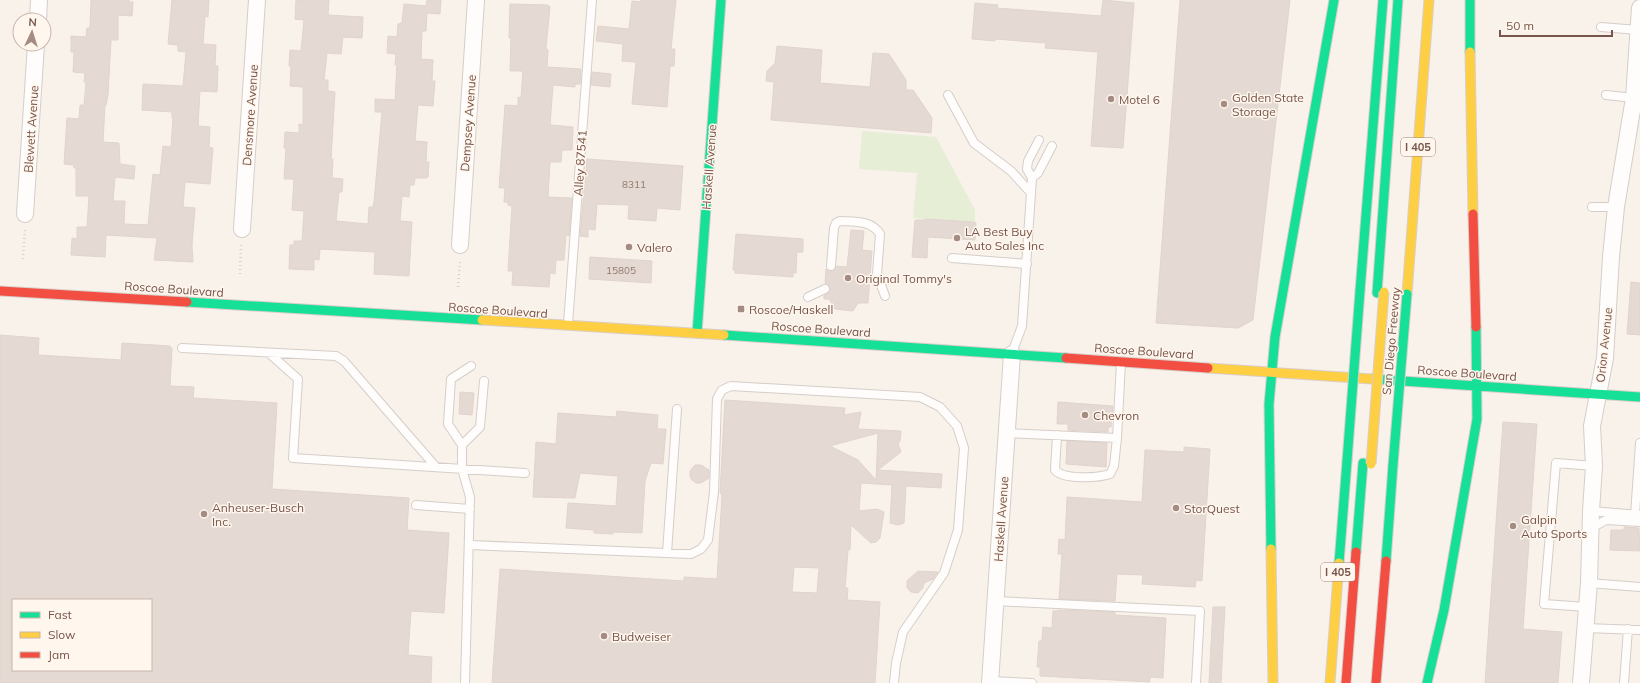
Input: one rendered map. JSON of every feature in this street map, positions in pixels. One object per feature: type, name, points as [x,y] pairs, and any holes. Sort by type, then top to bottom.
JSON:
[{"type":"main road","name":"Haskell Avenue","points":[[698,333],[721,0]]},
{"type":"main road","points":[[1273,683],[1269,404],[1275,337],[1334,0]]},
{"type":"main road","name":"I 405","points":[[1330,683],[1383,0]]},
{"type":"main road","points":[[1354,683],[1398,0]]},
{"type":"main road","points":[[1380,292],[1407,0]]},
{"type":"main road","name":"San Diego Freeway","points":[[1376,683],[1429,0]]},
{"type":"main road","points":[[1427,683],[1444,610],[1476,427],[1478,386],[1473,246],[1470,0]]},
{"type":"main road","name":"Roscoe Boulevard","points":[[0,291],[698,333],[1478,386],[1598,396],[1640,397]]},
{"type":"main road","points":[[1346,683],[1367,463]]},
{"type":"street","points":[[38,12],[39,0]]},
{"type":"street","name":"Densmore Avenue","points":[[242,229],[257,0]]},
{"type":"street","name":"Dempsey Avenue","points":[[460,245],[476,0]]},
{"type":"street","name":"Orion Avenue","points":[[1581,683],[1589,583],[1590,511],[1594,466],[1592,426],[1605,358],[1611,257],[1616,208],[1636,90],[1640,8]]},
{"type":"street","name":"Blewett Avenue","points":[[25,214],[35,52]]},
{"type":"street","name":"Haskell Avenue","points":[[990,682],[1012,354]]},
{"type":"lane","name":"Alley 87541","points":[[568,326],[592,0]]},
{"type":"lane","points":[[1601,27],[1638,30]]},
{"type":"lane","points":[[1606,95],[1636,90]]},
{"type":"lane","points":[[948,95],[974,143],[1011,171],[1031,193]]},
{"type":"lane","points":[[1012,354],[1022,326],[1032,178],[1027,168],[1028,161],[1039,140]]},
{"type":"lane","points":[[1032,178],[1038,173],[1052,146]]},
{"type":"lane","points":[[1592,207],[1616,208]]},
{"type":"lane","points":[[831,266],[834,228],[836,223],[840,221],[867,223],[872,225],[880,234],[877,274],[885,296]]},
{"type":"lane","points":[[952,258],[1026,264]]},
{"type":"lane","points":[[808,297],[825,289]]},
{"type":"lane","points":[[182,348],[270,354],[336,356],[344,360],[436,468]]},
{"type":"lane","points":[[270,354],[298,379],[293,458],[525,473]]},
{"type":"lane","points":[[1057,435],[1055,470],[1059,474],[1065,476],[1100,477],[1110,474],[1114,466],[1117,438],[1121,362]]},
{"type":"lane","points":[[465,683],[470,545],[470,497],[462,469],[462,445],[448,424],[451,379],[471,366]]},
{"type":"lane","points":[[462,445],[480,427],[484,380]]},
{"type":"lane","points":[[470,545],[691,554],[701,549],[708,540],[714,492],[717,399],[722,390],[731,386],[920,397],[940,408],[957,426],[964,448],[958,530],[944,573],[903,632],[896,663],[894,683]]},
{"type":"lane","points":[[666,553],[677,409]]},
{"type":"lane","points":[[1007,433],[1117,438]]},
{"type":"lane","points":[[1590,511],[1637,515],[1640,443]]},
{"type":"lane","points":[[1587,607],[1544,604],[1556,463],[1594,466]]},
{"type":"lane","points":[[416,505],[470,509]]},
{"type":"lane","points":[[1590,529],[1606,520],[1640,522]]},
{"type":"lane","points":[[1589,583],[1637,586]]},
{"type":"lane","points":[[995,601],[1200,611],[1196,683]]},
{"type":"lane","points":[[1585,628],[1640,630]]},
{"type":"lane","points":[[1624,683],[1628,629]]},
{"type":"lane","points":[[990,682],[1032,683]]},
{"type":"path","points":[[23,259],[25,214]]},
{"type":"path","points":[[240,274],[242,229]]},
{"type":"path","points":[[458,287],[460,245]]},
{"type":"green space","points":[[862,131],[936,137],[975,210],[975,222],[913,218],[917,173],[859,169]]},
{"type":"building","points":[[91,0],[129,0],[129,2],[133,2],[132,16],[118,15],[118,40],[111,40],[108,95],[105,105],[103,142],[119,143],[120,164],[135,166],[134,179],[115,177],[113,201],[125,201],[124,224],[148,225],[153,174],[160,175],[163,146],[171,147],[173,118],[172,112],[142,110],[143,84],[183,86],[186,52],[178,51],[178,45],[168,44],[172,0],[209,0],[208,17],[205,16],[203,44],[216,45],[215,66],[218,66],[217,92],[200,91],[198,126],[210,127],[209,147],[213,148],[210,184],[185,182],[183,207],[195,208],[192,245],[193,262],[154,260],[157,238],[106,235],[105,257],[71,255],[72,238],[77,239],[77,227],[87,227],[89,196],[76,196],[76,168],[74,168],[74,165],[64,164],[67,118],[79,119],[80,105],[84,105],[86,82],[84,82],[85,73],[73,72],[74,52],[71,52],[71,36],[86,37],[87,28],[90,28]]},
{"type":"building","points":[[296,0],[329,0],[328,15],[363,17],[362,38],[343,37],[341,54],[327,53],[324,80],[328,80],[328,91],[335,92],[331,159],[333,159],[332,178],[343,179],[342,192],[339,192],[336,221],[368,224],[369,207],[373,207],[374,202],[382,112],[375,112],[375,99],[395,100],[397,65],[395,65],[396,54],[387,53],[388,36],[397,37],[398,24],[402,23],[404,4],[426,6],[427,0],[441,0],[440,14],[427,13],[426,31],[422,31],[421,59],[433,60],[432,81],[435,81],[433,106],[418,105],[415,141],[427,142],[426,162],[429,162],[428,177],[415,178],[414,185],[410,185],[409,197],[402,196],[400,221],[412,222],[409,276],[374,274],[375,252],[320,249],[319,260],[314,259],[314,270],[289,269],[290,245],[294,245],[294,241],[302,241],[304,211],[292,210],[294,179],[284,179],[286,148],[284,148],[285,132],[299,133],[299,124],[303,125],[303,87],[290,86],[290,50],[301,51],[304,20],[295,19]]},
{"type":"building","points":[[641,0],[676,0],[671,49],[675,49],[674,66],[670,66],[667,107],[632,104],[636,62],[622,61],[623,44],[596,41],[598,26],[629,29],[632,1],[641,2]]},
{"type":"building","name":"Motel 6","points":[[1103,0],[1134,3],[1123,148],[1091,146],[1098,52],[1045,48],[1046,43],[995,39],[995,41],[972,39],[975,3],[998,5],[997,8],[1101,16]]},
{"type":"building","points":[[1180,0],[1290,0],[1253,320],[1238,328],[1156,323]]},
{"type":"building","points":[[510,4],[548,5],[550,7],[546,47],[548,50],[547,67],[581,69],[580,84],[575,84],[575,87],[553,85],[550,125],[573,127],[573,129],[572,150],[562,150],[561,162],[550,162],[548,197],[572,198],[569,236],[566,235],[564,260],[556,260],[555,274],[550,273],[549,287],[512,285],[513,271],[508,271],[512,206],[508,205],[508,202],[504,202],[505,188],[499,188],[505,105],[518,106],[518,97],[521,98],[523,71],[510,71]]},
{"type":"building","points":[[777,46],[822,50],[820,83],[870,87],[873,53],[889,54],[906,80],[906,90],[913,90],[932,118],[931,133],[771,120],[774,82],[766,81],[767,71],[775,63]]},
{"type":"building","points":[[592,72],[611,74],[610,87],[591,85]]},
{"type":"building","points":[[587,159],[683,166],[680,210],[657,208],[656,221],[628,219],[629,205],[597,204],[595,230],[588,229],[588,237],[580,236]]},
{"type":"building","name":"LA Best Buy Auto Sales Inc","points":[[925,219],[974,222],[976,223],[975,240],[928,237],[927,258],[912,257],[915,220]]},
{"type":"building","name":"Original Tommy's","points":[[851,230],[864,231],[862,250],[872,251],[868,303],[858,303],[853,311],[835,309],[829,299],[824,299],[824,296],[830,289],[828,285],[825,284],[826,269],[831,271],[837,266],[847,267]]},
{"type":"building","points":[[736,234],[803,239],[803,252],[797,252],[796,273],[793,273],[793,277],[735,273],[735,270],[733,270]]},
{"type":"building","name":"Valero","points":[[590,257],[652,261],[651,283],[589,279]]},
{"type":"building","points":[[1631,282],[1640,283],[1640,335],[1627,334]]},
{"type":"building","name":"Anheuser-Busch Inc.","points":[[0,335],[39,338],[38,355],[121,360],[122,343],[170,346],[170,348],[172,348],[170,386],[194,387],[193,398],[277,403],[272,489],[409,498],[407,530],[449,533],[444,613],[411,611],[408,655],[432,657],[431,683],[0,683]]},
{"type":"building","points":[[460,392],[474,393],[472,415],[459,414]]},
{"type":"building","points":[[725,400],[845,408],[844,415],[861,412],[858,429],[901,431],[900,441],[898,444],[901,452],[878,470],[942,474],[941,488],[906,486],[904,523],[898,525],[890,523],[892,485],[861,483],[859,511],[877,509],[884,512],[880,538],[876,542],[871,543],[851,525],[850,550],[848,550],[845,588],[848,588],[847,600],[880,602],[875,683],[492,683],[500,569],[684,581],[684,577],[717,579],[722,496],[720,492]],"holes":[[[878,433],[876,480],[858,460],[830,446]],[[794,567],[819,568],[817,593],[792,592]]]},
{"type":"building","name":"Chevron","points":[[1058,402],[1113,406],[1111,427],[1108,427],[1108,432],[1068,430],[1068,424],[1057,424]]},
{"type":"building","points":[[617,411],[658,415],[657,429],[666,429],[663,464],[651,463],[645,481],[642,533],[594,533],[594,530],[566,528],[568,503],[616,506],[618,476],[580,473],[575,498],[533,497],[536,442],[556,444],[558,413],[616,417]]},
{"type":"building","name":"Galpin Auto Sports","points":[[1503,422],[1537,424],[1523,629],[1562,632],[1558,683],[1485,683]]},
{"type":"building","points":[[1067,441],[1107,443],[1106,467],[1066,464]]},
{"type":"building","points":[[1184,447],[1210,449],[1202,581],[1196,580],[1195,587],[1142,584],[1143,575],[1117,574],[1115,601],[1059,599],[1062,554],[1058,554],[1059,539],[1065,540],[1067,497],[1142,502],[1145,450],[1184,452]]},
{"type":"building","points":[[695,465],[701,465],[709,470],[709,478],[701,483],[696,483],[692,480],[690,471]]},
{"type":"building","points":[[1624,527],[1639,528],[1640,551],[1610,550],[1611,530],[1624,530]]},
{"type":"building","points":[[918,571],[938,572],[933,579],[924,583],[923,588],[918,593],[911,592],[907,588],[907,581]]},
{"type":"building","points":[[1213,607],[1225,607],[1221,683],[1209,683]]},
{"type":"building","points":[[1053,611],[1115,612],[1115,615],[1166,618],[1163,678],[1150,677],[1150,682],[1040,676],[1040,667],[1037,667],[1039,641],[1042,641],[1043,627],[1052,628]]},
{"type":"traffic: fast","points":[[697,333],[721,0]]},
{"type":"traffic: fast","points":[[1271,549],[1269,404],[1275,337],[1334,0]]},
{"type":"traffic: fast","points":[[1360,291],[1383,0]]},
{"type":"traffic: fast","points":[[1377,293],[1398,0]]},
{"type":"traffic: fast","points":[[1470,0],[1470,52]]},
{"type":"traffic: fast","points":[[1347,461],[1360,291]]},
{"type":"traffic: fast","points":[[1393,465],[1407,294]]},
{"type":"traffic: fast","points":[[187,302],[482,320]]},
{"type":"traffic: fast","points":[[1427,683],[1444,610],[1477,419],[1476,327]]},
{"type":"traffic: fast","points":[[724,335],[1066,358]]},
{"type":"traffic: fast","points":[[1372,379],[1640,397]]},
{"type":"traffic: fast","points":[[1339,563],[1347,461]]},
{"type":"traffic: fast","points":[[1356,552],[1363,463]]},
{"type":"traffic: fast","points":[[1386,561],[1393,465]]},
{"type":"traffic: slow","points":[[1407,294],[1429,0]]},
{"type":"traffic: slow","points":[[1470,52],[1473,214]]},
{"type":"traffic: slow","points":[[1371,464],[1384,292]]},
{"type":"traffic: slow","points":[[482,320],[724,335]]},
{"type":"traffic: slow","points":[[1208,368],[1372,379]]},
{"type":"traffic: slow","points":[[1271,549],[1273,683]]},
{"type":"traffic: slow","points":[[1330,683],[1339,563]]},
{"type":"traffic: jam","points":[[1473,214],[1476,327]]},
{"type":"traffic: jam","points":[[0,291],[187,302]]},
{"type":"traffic: jam","points":[[1066,358],[1208,368]]},
{"type":"traffic: jam","points":[[1346,683],[1356,552]]},
{"type":"traffic: jam","points":[[1376,683],[1386,561]]},
{"type":"place","name":"Motel 6","points":[[1111,99]]},
{"type":"place","name":"Golden State Storage","points":[[1224,104]]},
{"type":"place","name":"LA Best Buy Auto Sales Inc","points":[[957,238]]},
{"type":"place","name":"Valero","points":[[629,247]]},
{"type":"place","name":"Original Tommy's","points":[[848,278]]},
{"type":"place","name":"Roscoe/Haskell","points":[[741,309]]},
{"type":"place","name":"Chevron","points":[[1085,415]]},
{"type":"place","name":"StorQuest","points":[[1176,508]]},
{"type":"place","name":"Anheuser-Busch Inc.","points":[[204,514]]},
{"type":"place","name":"Galpin Auto Sports","points":[[1513,526]]},
{"type":"place","name":"Budweiser","points":[[604,636]]}]
